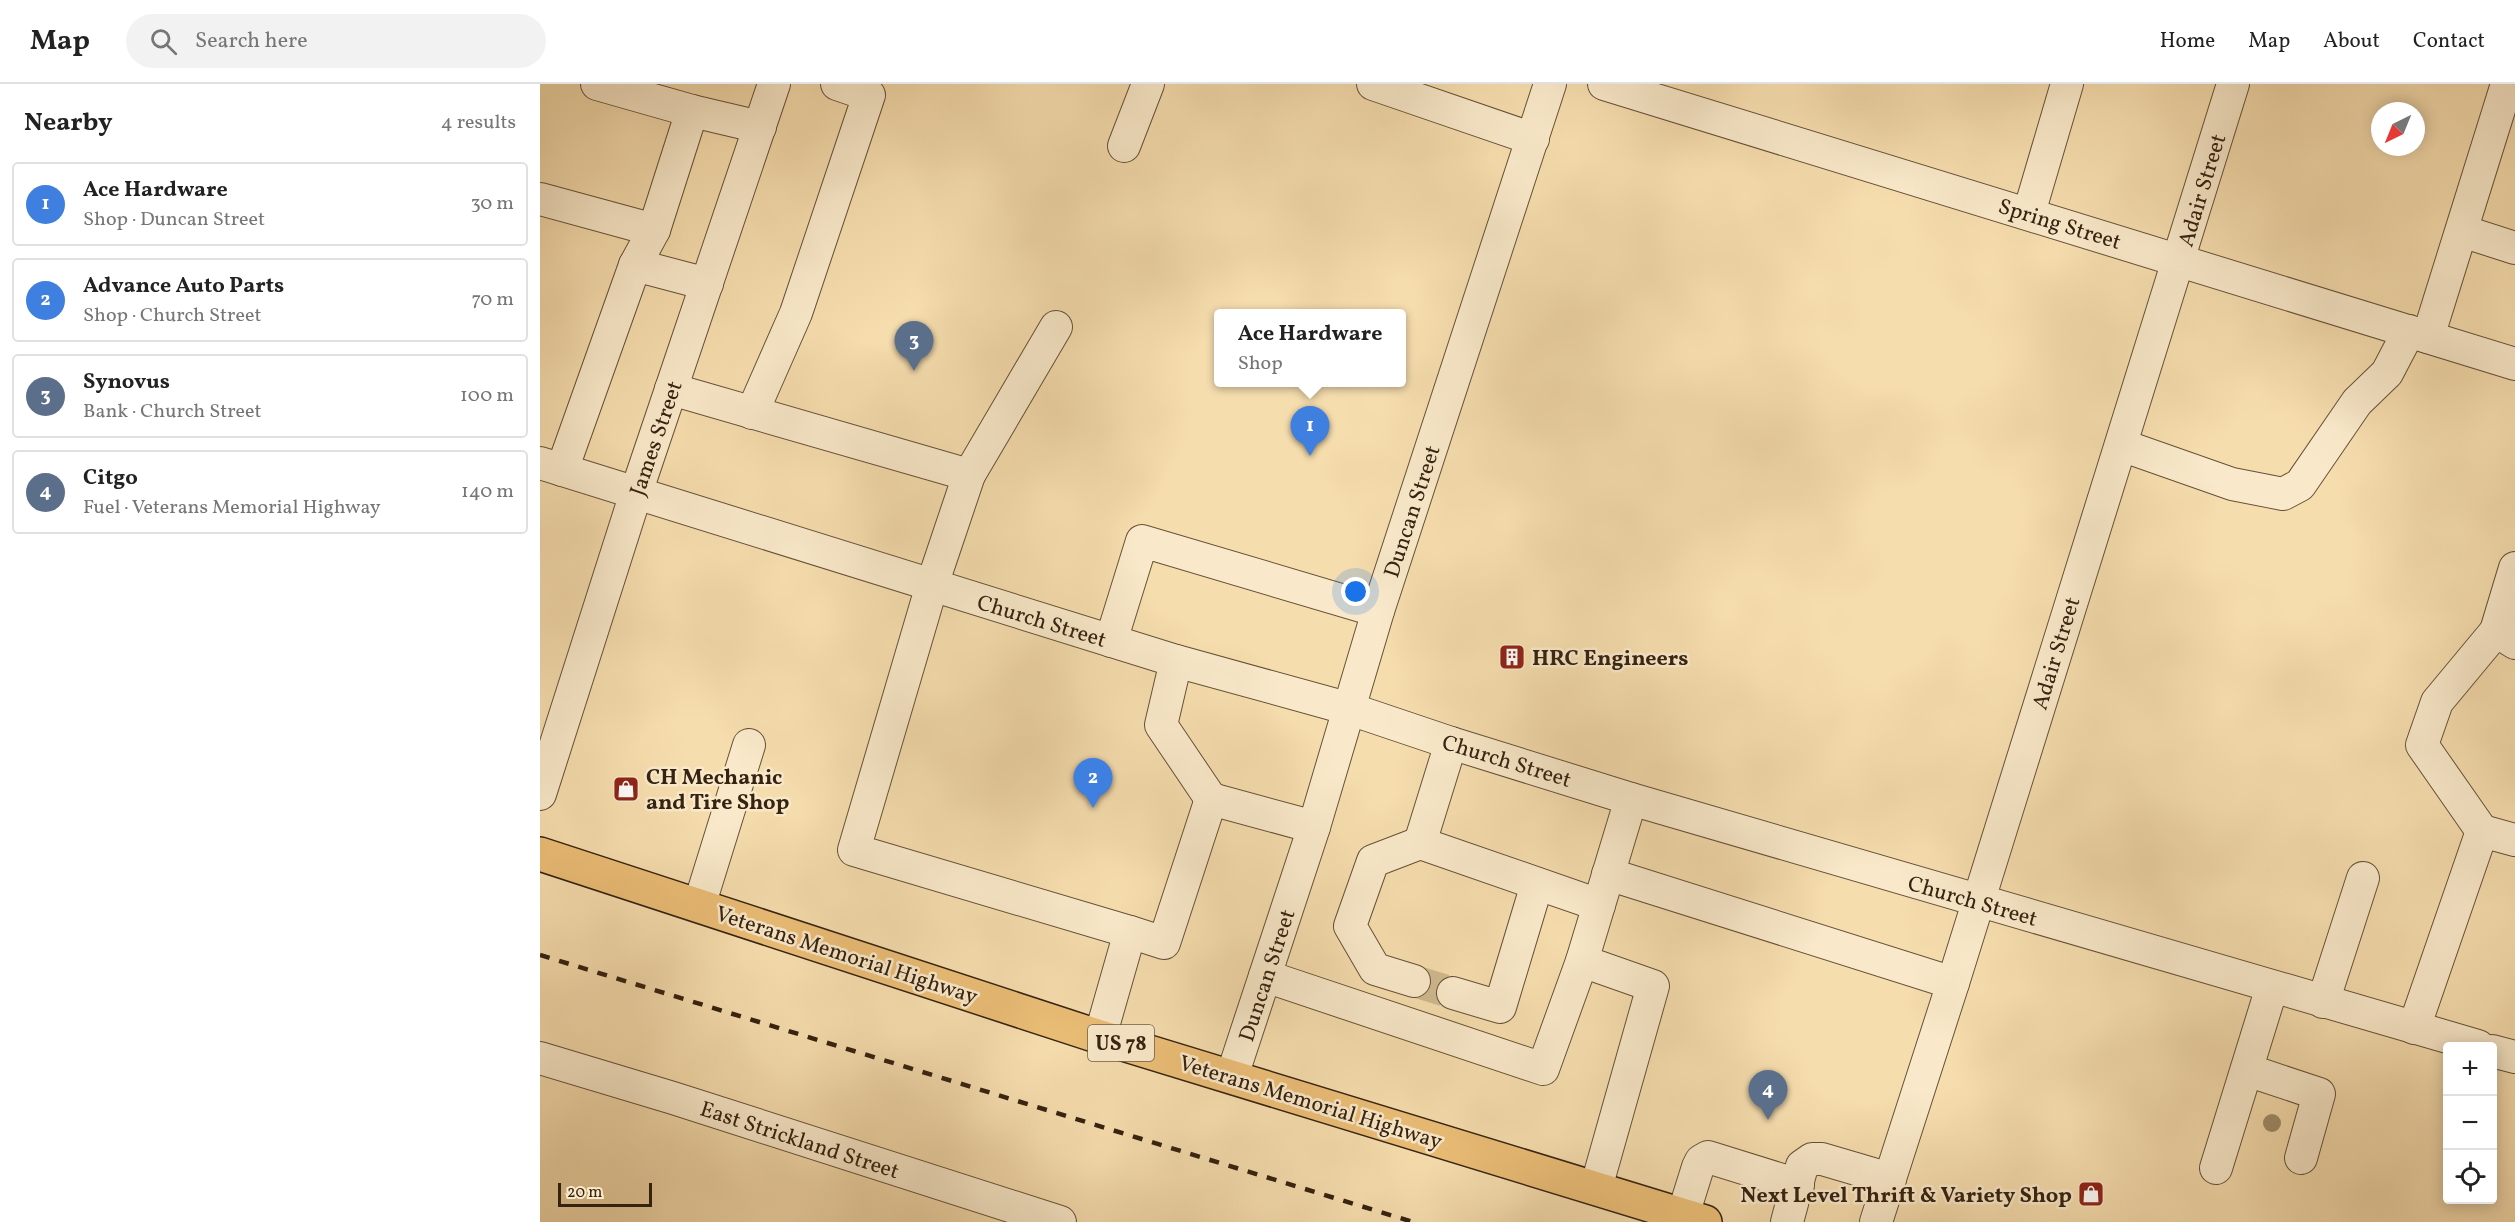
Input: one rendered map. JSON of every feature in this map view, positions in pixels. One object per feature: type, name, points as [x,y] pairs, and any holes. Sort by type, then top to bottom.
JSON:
[{"type":"main road","name":"Veterans Memorial Highway","points":[[540,854],[1100,1037],[1694,1219]]},
{"type":"street","points":[[597,84],[692,111],[760,127]]},
{"type":"street","name":"James Street","points":[[540,794],[636,493],[774,84]]},
{"type":"street","points":[[752,413],[796,313],[869,95],[837,84]]},
{"type":"street","points":[[1124,146],[1148,84]]},
{"type":"street","points":[[1373,84],[1533,139]]},
{"type":"street","name":"Duncan Street","points":[[1232,1076],[1314,827],[1378,611],[1550,84]]},
{"type":"street","name":"Spring Street","points":[[1604,84],[2515,364]]},
{"type":"street","points":[[2029,213],[2067,84]]},
{"type":"street","points":[[2121,445],[2232,484],[2283,494],[2300,485],[2357,402],[2387,373],[2419,334],[2462,231],[2507,84]]},
{"type":"street","name":"Adair Street","points":[[1876,1222],[2179,259],[2229,85]]},
{"type":"street","points":[[551,467],[635,265],[654,230],[692,111]]},
{"type":"street","points":[[540,199],[654,230]]},
{"type":"street","points":[[2462,231],[2515,248]]},
{"type":"street","points":[[635,265],[707,284]]},
{"type":"street","points":[[1056,327],[969,475],[932,585],[854,850],[1164,943],[1211,799]]},
{"type":"street","points":[[671,389],[969,475]]},
{"type":"street","name":"Church Street","points":[[551,467],[1176,661],[1350,709],[1450,743],[1631,799],[2461,1042]]},
{"type":"street","points":[[1111,641],[1142,541],[1378,611]]},
{"type":"street","points":[[2515,568],[2506,637],[2437,702],[2422,745],[2482,831],[2515,840]]},
{"type":"street","points":[[1176,661],[1161,725],[1211,799],[1314,827]]},
{"type":"street","points":[[1420,843],[1450,743]]},
{"type":"street","points":[[699,906],[749,745]]},
{"type":"street","points":[[1265,976],[1543,1069],[1582,961],[1631,799]]},
{"type":"street","points":[[2414,1028],[2482,831]]},
{"type":"street","points":[[1414,981],[1375,969],[1350,926],[1373,861],[1420,843],[1599,905]]},
{"type":"street","points":[[1608,874],[1953,982]]},
{"type":"street","points":[[2323,1002],[2363,878]]},
{"type":"street","points":[[1453,993],[1500,1007],[1536,884]]},
{"type":"street","points":[[1100,1037],[1130,932]]},
{"type":"street","points":[[1582,961],[1653,986],[1596,1188]]},
{"type":"street","points":[[2216,1168],[2272,987]]},
{"type":"street","points":[[2497,1052],[2515,1057]]},
{"type":"street","name":"East Strickland Street","points":[[540,1059],[673,1098],[1060,1222]]},
{"type":"street","points":[[2247,1070],[2319,1094],[2301,1158]]},
{"type":"street","points":[[1694,1219],[1698,1167],[1701,1161],[1708,1157],[1798,1185]]},
{"type":"street","points":[[1787,1222],[1802,1166],[1812,1159],[1822,1159],[1890,1179]]},
{"type":"tunnel","points":[[1414,981],[1453,993]]},
{"type":"railway","points":[[540,955],[1413,1222]]},
{"type":"place","name":"Synovus","points":[[914,371]]},
{"type":"place","name":"Ace Hardware","points":[[1310,456]]},
{"type":"place","name":"HRC Engineers","points":[[1512,657]]},
{"type":"place","name":"CH Mechanic and Tire Shop","points":[[626,789]]},
{"type":"place","name":"Advance Auto Parts","points":[[1093,808]]},
{"type":"place","name":"Citgo","points":[[1768,1120]]},
{"type":"place","name":"Next Level Thrift & Variety Shop","points":[[2091,1194]]}]
